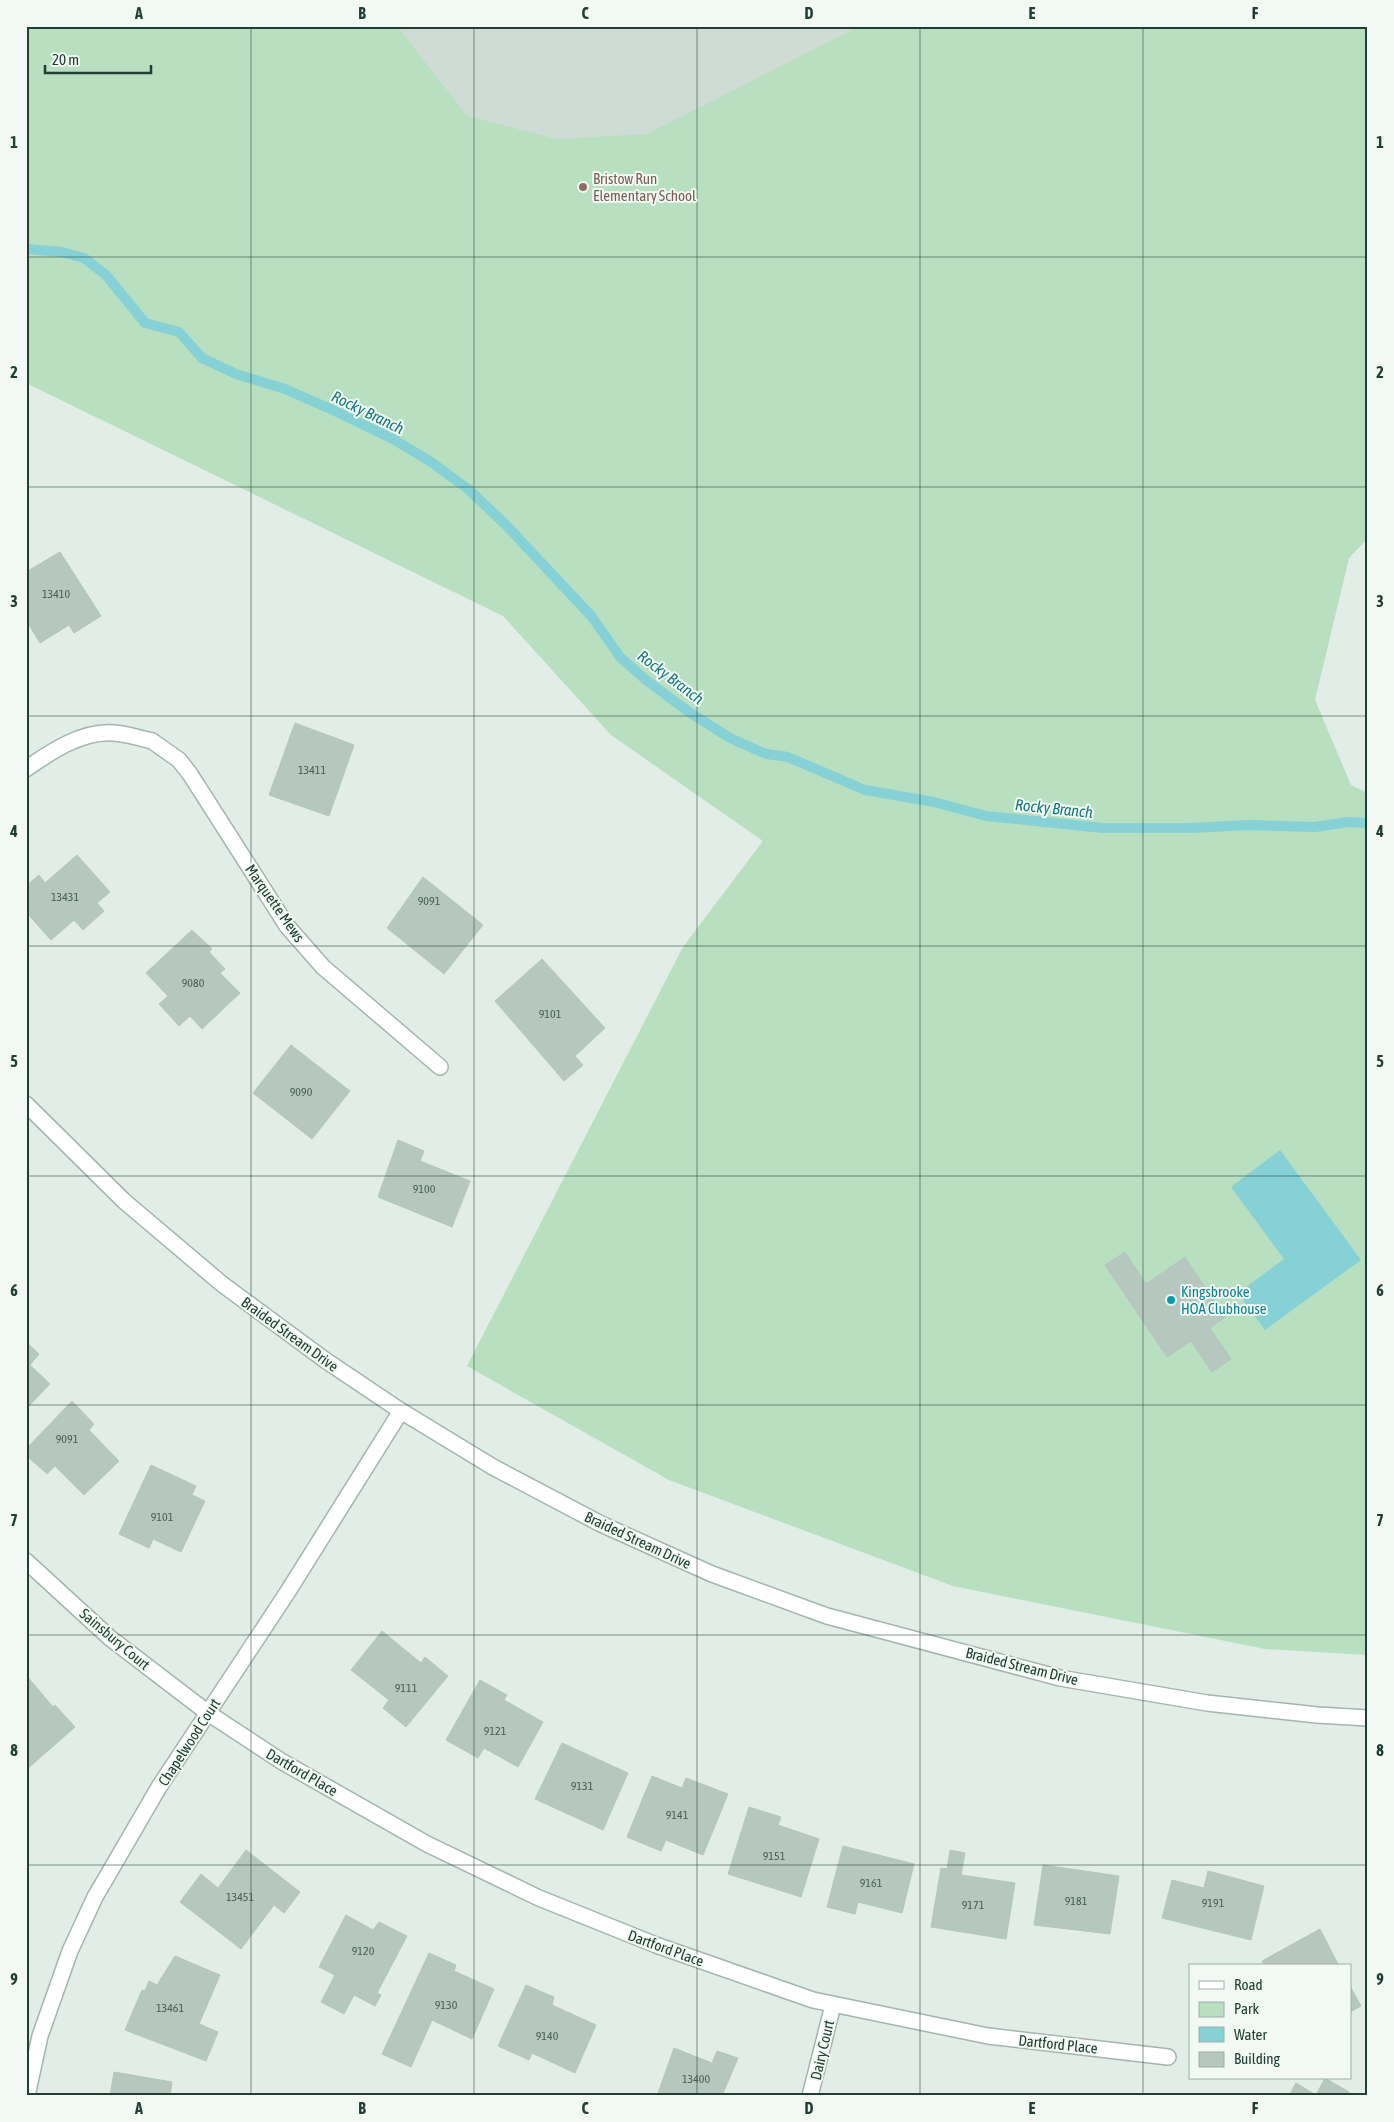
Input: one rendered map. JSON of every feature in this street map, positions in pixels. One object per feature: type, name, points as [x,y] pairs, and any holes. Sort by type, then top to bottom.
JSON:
[{"type":"street","name":"Marquette Mews","points":[[26,769],[52,751],[88,736],[113,732],[152,740],[179,760],[190,774],[287,926],[317,960],[440,1067]]},
{"type":"street","name":"Braided Stream Drive","points":[[26,1104],[124,1201],[222,1284],[325,1360],[401,1411],[493,1467],[601,1524],[712,1574],[826,1616],[1060,1678],[1207,1703],[1317,1715],[1368,1718]]},
{"type":"street","name":"Chapelwood Court","points":[[27,2096],[40,2036],[70,1951],[96,1897],[149,1804],[288,1593],[401,1411]]},
{"type":"street","name":"Sainsbury Court","points":[[26,1561],[110,1638],[208,1713]]},
{"type":"street","name":"Dartford Place","points":[[208,1713],[281,1761],[427,1844],[540,1898],[656,1945],[813,2000],[833,2005],[988,2036],[1168,2056]]},
{"type":"street","name":"Dairy Court","points":[[810,2096],[833,2005]]},
{"type":"shaded area","points":[[26,26],[1087,26],[765,202]]},
{"type":"green space","points":[[26,26],[397,26],[467,116],[557,139],[647,134],[860,26],[1368,26],[1368,538],[1349,558],[1315,700],[1351,785],[1368,793],[1368,1655],[1265,1649],[953,1586],[669,1480],[467,1366],[683,947],[763,841],[611,735],[503,616],[26,383]]},
{"type":"water","points":[[1280,1150],[1361,1260],[1265,1330],[1238,1293],[1284,1259],[1231,1187]]},
{"type":"building","points":[[60,552],[101,616],[74,633],[69,625],[40,643],[26,620],[26,572]]},
{"type":"building","points":[[295,723],[354,745],[329,816],[269,795]]},
{"type":"building","points":[[77,855],[110,892],[97,903],[104,911],[83,930],[74,920],[51,940],[26,912],[26,886],[39,875],[45,883]]},
{"type":"building","points":[[423,877],[483,925],[444,974],[387,928]]},
{"type":"building","points":[[192,930],[212,949],[209,952],[225,969],[220,973],[240,993],[202,1029],[190,1016],[179,1026],[159,1004],[168,996],[146,973]]},
{"type":"building","points":[[542,959],[605,1028],[575,1056],[583,1065],[564,1081],[495,1001]]},
{"type":"building","points":[[291,1045],[350,1091],[312,1139],[253,1093]]},
{"type":"building","points":[[398,1140],[424,1151],[420,1161],[470,1181],[452,1227],[378,1197]]},
{"type":"building","name":"Kingsbrooke HOA Clubhouse","points":[[1125,1252],[1146,1284],[1185,1257],[1225,1317],[1210,1328],[1231,1359],[1212,1372],[1191,1341],[1167,1357],[1105,1265]]},
{"type":"building","points":[[26,1342],[39,1354],[30,1365],[50,1384],[26,1409]]},
{"type":"building","points":[[72,1401],[94,1424],[89,1430],[119,1461],[84,1495],[55,1466],[47,1474],[26,1455],[26,1449]]},
{"type":"building","points":[[151,1465],[196,1486],[192,1495],[205,1501],[181,1552],[153,1539],[149,1548],[119,1534]]},
{"type":"building","points":[[382,1631],[421,1663],[425,1657],[448,1676],[406,1727],[383,1708],[389,1700],[351,1670]]},
{"type":"building","points":[[26,1675],[53,1707],[55,1705],[75,1727],[26,1770]]},
{"type":"building","points":[[480,1680],[507,1695],[504,1700],[543,1722],[518,1767],[484,1748],[478,1758],[446,1740]]},
{"type":"building","points":[[562,1743],[628,1773],[603,1830],[535,1799]]},
{"type":"building","points":[[652,1776],[682,1788],[686,1778],[728,1794],[703,1855],[666,1840],[661,1851],[627,1837]]},
{"type":"building","points":[[749,1807],[781,1817],[778,1825],[819,1839],[801,1897],[728,1874]]},
{"type":"building","points":[[843,1846],[914,1864],[902,1913],[858,1902],[855,1914],[827,1907]]},
{"type":"building","points":[[246,1850],[300,1892],[284,1913],[274,1905],[241,1949],[180,1902],[201,1874],[218,1888]]},
{"type":"building","points":[[950,1850],[965,1853],[961,1875],[1015,1883],[1006,1939],[931,1927],[941,1868],[947,1869]]},
{"type":"building","points":[[1043,1865],[1119,1876],[1110,1934],[1034,1925]]},
{"type":"building","points":[[1208,1871],[1264,1886],[1251,1940],[1162,1918],[1172,1880],[1204,1888]]},
{"type":"building","points":[[346,1915],[373,1930],[379,1922],[407,1936],[377,1993],[381,1995],[375,2006],[354,1995],[344,2014],[321,2002],[335,1975],[319,1967]]},
{"type":"building","points":[[1320,1929],[1338,1964],[1264,1964],[1262,1961]]},
{"type":"building","points":[[429,1953],[456,1965],[454,1971],[494,1989],[472,2039],[432,2020],[411,2067],[382,2054]]},
{"type":"building","points":[[175,1956],[220,1975],[199,2024],[218,2032],[206,2061],[125,2030],[142,1990],[145,1991],[149,1981],[157,1985]]},
{"type":"building","points":[[526,1985],[554,1997],[552,2005],[596,2025],[575,2073],[532,2053],[529,2060],[498,2046]]},
{"type":"building","points":[[1352,1990],[1361,2006],[1352,2011]]},
{"type":"building","points":[[674,2048],[712,2063],[717,2051],[738,2058],[722,2096],[657,2096]]},
{"type":"building","points":[[114,2072],[172,2082],[170,2096],[110,2096]]},
{"type":"building","points":[[1324,2080],[1328,2080],[1349,2092],[1347,2096],[1289,2096],[1296,2083],[1316,2095]]},
{"type":"waterway","name":"Rocky Branch","points":[[26,249],[62,252],[84,258],[106,275],[145,323],[179,332],[202,358],[236,374],[285,389],[335,411],[393,439],[431,462],[468,489],[506,525],[592,617],[620,657],[646,680],[689,712],[730,738],[766,754],[788,757],[865,790],[934,802],[986,816],[1103,828],[1191,828],[1249,825],[1315,827],[1348,822],[1368,823]]},
{"type":"place","name":"Bristow Run Elementary School","points":[[583,187]]},
{"type":"place","name":"Kingsbrooke HOA Clubhouse","points":[[1171,1300]]}]
